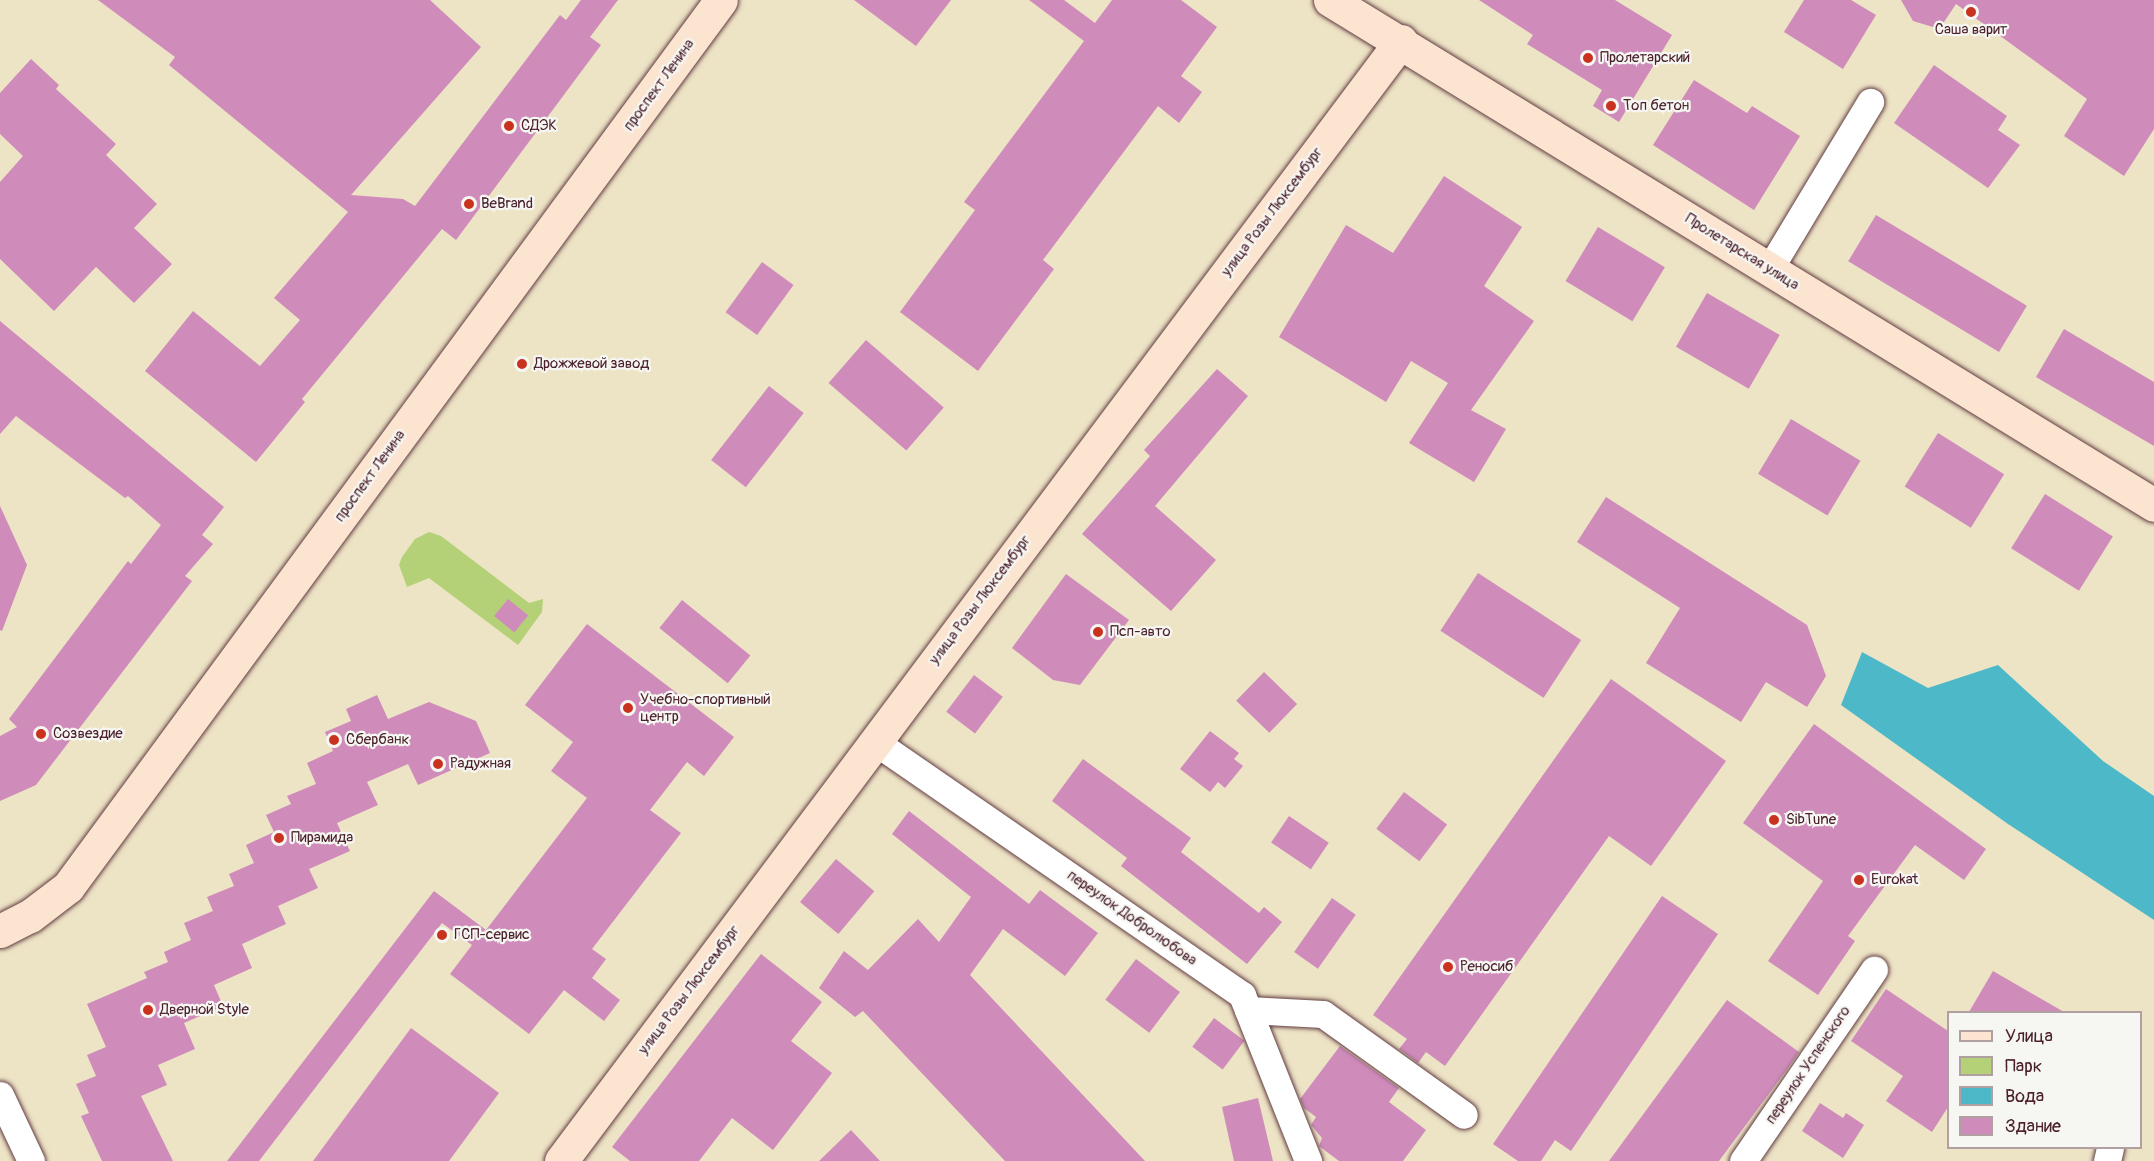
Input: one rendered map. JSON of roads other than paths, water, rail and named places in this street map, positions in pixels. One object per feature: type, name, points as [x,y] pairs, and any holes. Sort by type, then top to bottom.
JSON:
[{"type":"street","name":"проспект Ленина","points":[[0,931],[30,916],[68,887],[721,0]]},
{"type":"street","name":"Пролетарская улица","points":[[1330,0],[1401,41],[2154,505]]},
{"type":"street","name":"улица Розы Люксембург","points":[[561,1161],[1401,41]]},
{"type":"street","points":[[1770,268],[1870,102]]},
{"type":"street","name":"переулок Добролюбова","points":[[874,741],[1242,995],[1308,1161]]},
{"type":"street","name":"переулок Успенского","points":[[1743,1161],[1874,970]]},
{"type":"street","points":[[1248,1010],[1323,1014],[1464,1115]]},
{"type":"street","points":[[0,1095],[31,1161]]},
{"type":"water","points":[[1862,652],[1928,688],[1998,665],[2103,761],[2154,796],[2154,920],[2008,824],[1841,705]]},
{"type":"place","name":"Саша варит","points":[[1971,12]]},
{"type":"place","name":"Пролетарский","points":[[1588,58]]},
{"type":"place","name":"Топ бетон","points":[[1611,106]]},
{"type":"place","name":"СДЭК","points":[[509,126]]},
{"type":"place","name":"BeBrand","points":[[469,204]]},
{"type":"place","name":"Дрожжевой завод","points":[[522,364]]},
{"type":"place","name":"Псп-авто","points":[[1098,632]]},
{"type":"place","name":"Учебно-спортивный центр","points":[[628,708]]},
{"type":"place","name":"Созвездие","points":[[41,734]]},
{"type":"place","name":"Сбербанк","points":[[334,740]]},
{"type":"place","name":"Радужная","points":[[438,764]]},
{"type":"place","name":"SibTune","points":[[1774,820]]},
{"type":"place","name":"Пирамида","points":[[279,838]]},
{"type":"place","name":"Eurokat","points":[[1859,880]]},
{"type":"place","name":"ГСП-сервис","points":[[442,935]]},
{"type":"place","name":"Реносиб","points":[[1448,967]]},
{"type":"place","name":"Дверной Style","points":[[148,1010]]}]
